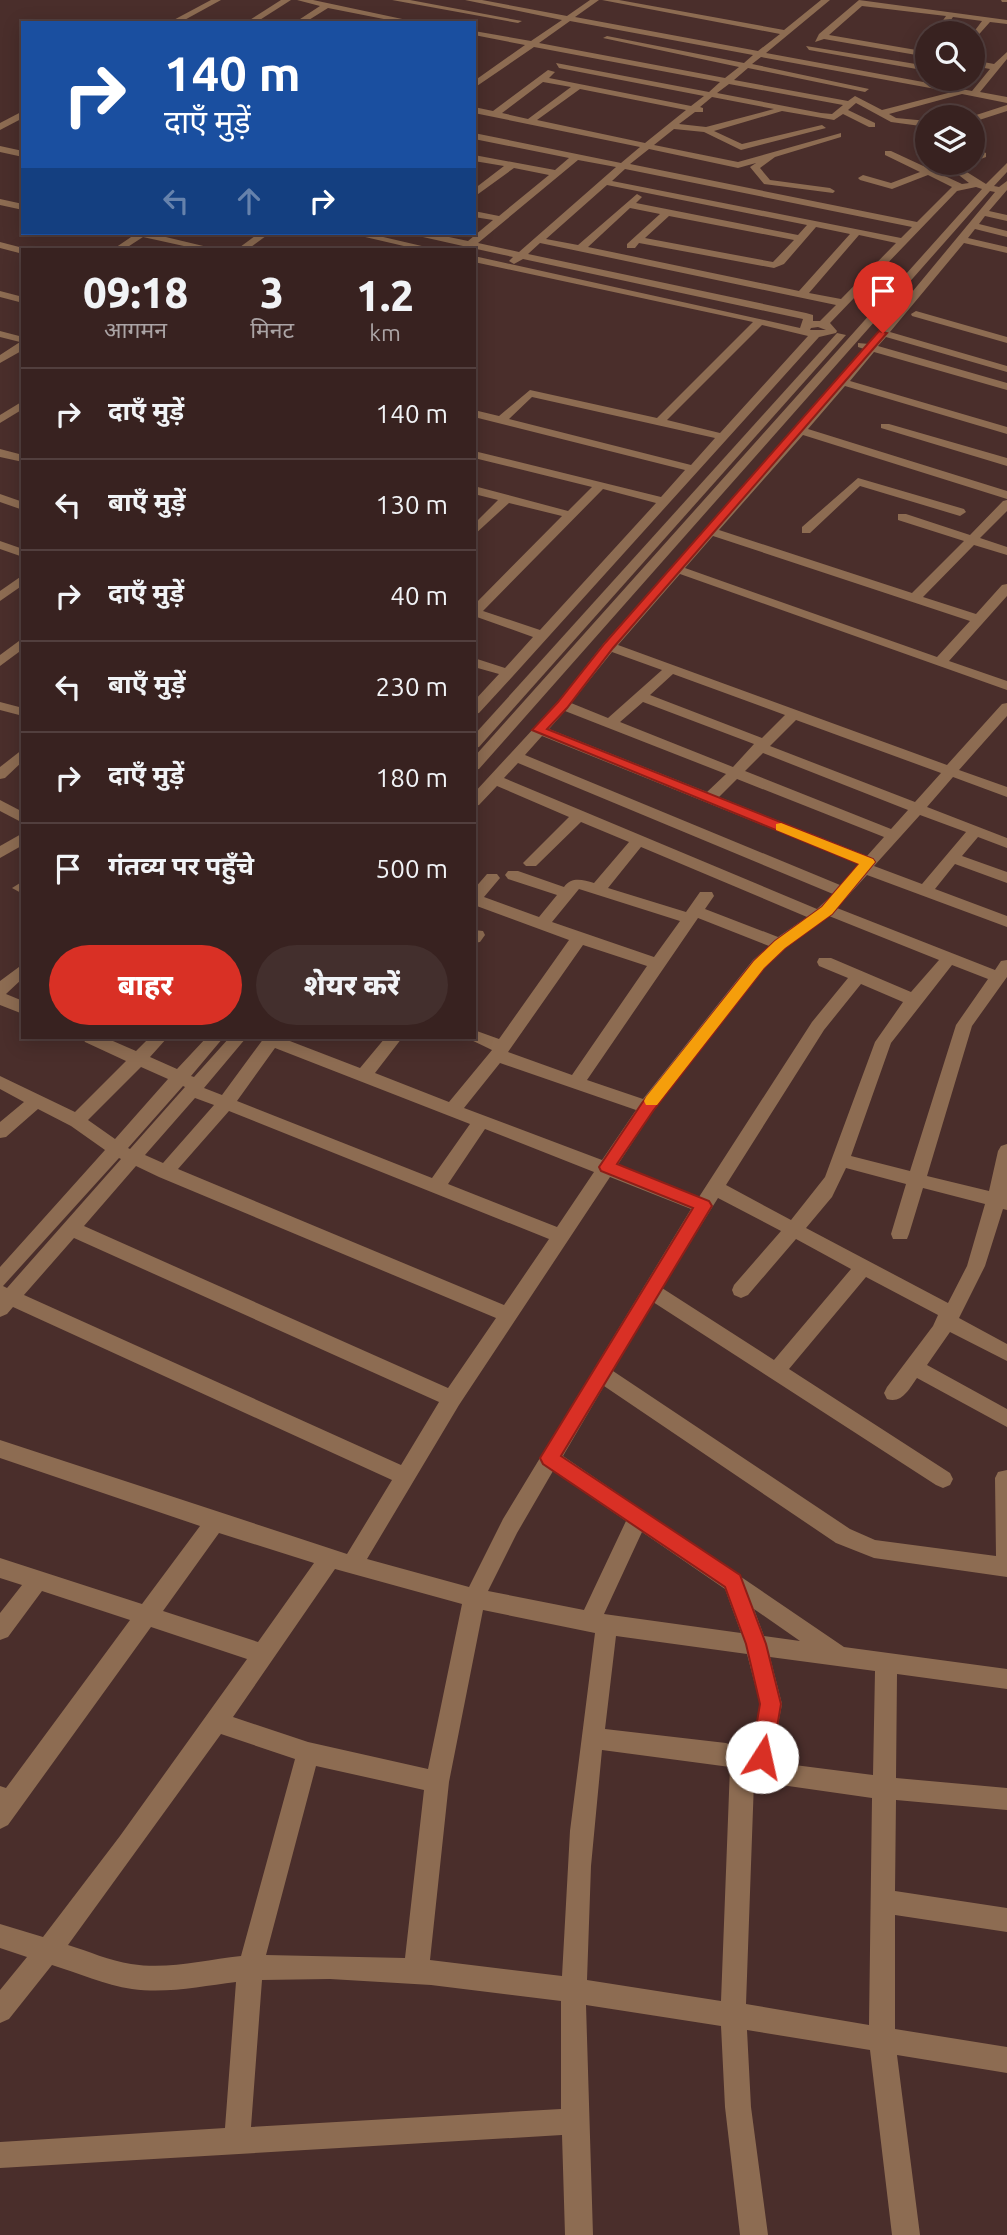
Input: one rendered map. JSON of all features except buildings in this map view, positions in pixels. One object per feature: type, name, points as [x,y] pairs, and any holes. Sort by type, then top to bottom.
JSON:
[{"type":"street","points":[[176,21],[217,0]]},
{"type":"street","points":[[192,21],[229,0]]},
{"type":"street","points":[[252,21],[287,0]]},
{"type":"street","points":[[301,0],[396,21],[431,0]]},
{"type":"street","points":[[396,0],[528,23]]},
{"type":"street","points":[[469,0],[915,83]]},
{"type":"street","points":[[476,84],[595,0]]},
{"type":"street","points":[[606,0],[624,1],[788,33]]},
{"type":"street","points":[[653,8],[664,0]]},
{"type":"street","points":[[517,258],[624,165],[827,0]]},
{"type":"street","points":[[794,60],[863,1],[1007,22]]},
{"type":"street","points":[[362,2],[365,8],[363,12]]},
{"type":"street","points":[[301,21],[327,5]]},
{"type":"street","points":[[530,11],[538,6]]},
{"type":"street","points":[[947,21],[951,15]]},
{"type":"street","points":[[541,26],[568,30]]},
{"type":"street","points":[[476,35],[849,105],[900,121],[915,123]]},
{"type":"street","points":[[596,36],[865,89]]},
{"type":"street","points":[[822,36],[915,51]]},
{"type":"street","points":[[809,48],[915,67]]},
{"type":"street","points":[[495,114],[576,52]]},
{"type":"street","points":[[974,94],[1007,54]]},
{"type":"street","points":[[559,65],[785,110],[834,117],[840,123],[741,147]]},
{"type":"street","points":[[985,65],[995,67]]},
{"type":"street","points":[[834,117],[879,76]]},
{"type":"street","points":[[542,79],[692,110],[740,106],[743,102]]},
{"type":"street","points":[[530,121],[578,86]]},
{"type":"street","points":[[881,113],[928,103],[962,91],[1007,100]]},
{"type":"street","points":[[849,105],[872,125]]},
{"type":"street","points":[[0,118],[21,107]]},
{"type":"street","points":[[985,117],[1007,108]]},
{"type":"street","points":[[476,110],[733,164],[742,164],[838,135]]},
{"type":"street","points":[[706,130],[785,110]]},
{"type":"street","points":[[0,127],[21,115]]},
{"type":"street","points":[[789,121],[814,115]]},
{"type":"street","points":[[672,126],[706,130],[760,158]]},
{"type":"street","points":[[723,137],[736,134]]},
{"type":"street","points":[[476,135],[919,225]]},
{"type":"street","points":[[0,143],[21,148]]},
{"type":"street","points":[[0,149],[21,154]]},
{"type":"street","points":[[779,152],[755,167],[767,182],[830,191]]},
{"type":"street","points":[[476,800],[563,705],[609,646],[842,382],[984,213],[1007,152]]},
{"type":"street","points":[[888,153],[915,166]]},
{"type":"street","points":[[0,155],[21,160]]},
{"type":"street","points":[[468,248],[577,156]]},
{"type":"street","points":[[476,158],[556,173]]},
{"type":"street","points":[[476,167],[485,160]]},
{"type":"street","points":[[476,192],[512,165]]},
{"type":"street","points":[[476,708],[724,437],[828,332],[944,229],[994,189],[1007,166]]},
{"type":"street","points":[[863,178],[892,186],[920,175]]},
{"type":"street","points":[[934,175],[958,186],[994,189]]},
{"type":"street","points":[[967,175],[994,189]]},
{"type":"street","points":[[605,182],[902,241]]},
{"type":"street","points":[[742,209],[767,182]]},
{"type":"street","points":[[476,764],[655,564],[828,332],[843,303],[958,186]]},
{"type":"street","points":[[581,248],[645,190]]},
{"type":"street","points":[[0,202],[21,207]]},
{"type":"street","points":[[629,205],[799,239]]},
{"type":"street","points":[[620,256],[666,213]]},
{"type":"street","points":[[984,213],[1007,218]]},
{"type":"street","points":[[476,214],[501,219]]},
{"type":"street","points":[[637,240],[774,265],[780,262],[813,224]]},
{"type":"street","points":[[973,225],[1007,234]]},
{"type":"street","points":[[802,294],[857,232]]},
{"type":"street","points":[[120,248],[137,235]]},
{"type":"street","points":[[149,235],[206,248]]},
{"type":"street","points":[[244,248],[262,235]]},
{"type":"street","points":[[363,235],[424,248]]},
{"type":"street","points":[[394,235],[462,248]]},
{"type":"street","points":[[422,235],[464,248]]},
{"type":"street","points":[[961,239],[1007,250]]},
{"type":"street","points":[[538,240],[843,303]]},
{"type":"street","points":[[0,245],[21,250]]},
{"type":"street","points":[[476,251],[666,289],[828,332]]},
{"type":"street","points":[[476,259],[760,321],[877,340],[1007,369]]},
{"type":"street","points":[[666,289],[685,270]]},
{"type":"street","points":[[0,294],[21,299]]},
{"type":"street","points":[[915,314],[1007,340]]},
{"type":"street","points":[[659,422],[760,321]]},
{"type":"street","points":[[476,742],[638,560],[828,332]]},
{"type":"street","points":[[0,334],[21,342]]},
{"type":"street","points":[[877,340],[1007,378]]},
{"type":"street","points":[[877,340],[1007,387]]},
{"type":"street","points":[[0,360],[21,344]]},
{"type":"street","points":[[842,382],[1007,431]]},
{"type":"street","points":[[501,420],[530,393],[724,437]]},
{"type":"street","points":[[2,418],[21,405]]},
{"type":"street","points":[[476,414],[694,469]]},
{"type":"street","points":[[2,418],[21,421]]},
{"type":"street","points":[[885,426],[1007,462]]},
{"type":"street","points":[[800,430],[1007,495]]},
{"type":"street","points":[[0,453],[21,458]]},
{"type":"street","points":[[476,454],[664,501]]},
{"type":"street","points":[[806,530],[858,482],[960,513]]},
{"type":"street","points":[[476,610],[600,485]]},
{"type":"street","points":[[476,492],[570,515]]},
{"type":"street","points":[[0,498],[21,505]]},
{"type":"street","points":[[476,529],[506,499]]},
{"type":"street","points":[[915,598],[1007,504]]},
{"type":"street","points":[[918,522],[936,505]]},
{"type":"street","points":[[902,517],[1007,551]]},
{"type":"street","points":[[710,531],[978,619]]},
{"type":"street","points":[[0,545],[21,552]]},
{"type":"street","points":[[638,560],[655,564]]},
{"type":"street","points":[[677,569],[1007,686]]},
{"type":"street","points":[[0,597],[21,581]]},
{"type":"street","points":[[940,662],[1007,588]]},
{"type":"street","points":[[476,613],[542,635]]},
{"type":"street","points":[[0,662],[21,644]]},
{"type":"street","points":[[609,646],[1007,792]]},
{"type":"street","points":[[476,663],[508,673]]},
{"type":"street","points":[[611,723],[672,668]]},
{"type":"street","points":[[641,696],[1007,843]]},
{"type":"street","points":[[513,700],[541,727],[925,891],[1007,922]]},
{"type":"street","points":[[563,705],[893,835]]},
{"type":"street","points":[[0,706],[21,711]]},
{"type":"street","points":[[0,2010],[48,1952],[217,1722],[263,1654],[341,1562],[403,1476],[647,1107],[759,964],[780,944],[823,913],[844,892],[1007,707]]},
{"type":"street","points":[[710,798],[794,714]]},
{"type":"street","points":[[0,775],[21,755]]},
{"type":"street","points":[[514,756],[844,892]]},
{"type":"street","points":[[495,780],[823,913],[949,958],[1003,971],[964,1025],[900,1234]]},
{"type":"street","points":[[0,805],[21,817]]},
{"type":"street","points":[[531,863],[579,815]]},
{"type":"street","points":[[925,891],[975,831]]},
{"type":"street","points":[[0,853],[21,839]]},
{"type":"street","points":[[598,889],[639,840]]},
{"type":"street","points":[[953,858],[1007,878]]},
{"type":"street","points":[[513,875],[568,893]]},
{"type":"street","points":[[476,897],[492,877]]},
{"type":"street","points":[[542,924],[579,884],[693,915],[780,944]]},
{"type":"street","points":[[576,1082],[706,896]]},
{"type":"street","points":[[476,900],[657,964]]},
{"type":"street","points":[[452,1110],[499,1051],[579,938]]},
{"type":"street","points":[[741,1290],[826,1192],[883,1042],[949,958]]},
{"type":"street","points":[[825,962],[914,1000]]},
{"type":"street","points":[[0,990],[21,971]]},
{"type":"street","points":[[416,1973],[437,1782],[474,1598],[494,1555],[650,1290],[818,1026],[858,976]]},
{"type":"street","points":[[0,998],[21,1007]]},
{"type":"street","points":[[476,1038],[499,1051],[647,1107]]},
{"type":"street","points":[[93,1039],[190,1084],[225,1104],[561,1236]]},
{"type":"street","points":[[77,1121],[158,1039]]},
{"type":"street","points":[[190,1084],[214,1039]]},
{"type":"street","points":[[0,1280],[236,1039]]},
{"type":"street","points":[[245,1039],[270,1042],[607,1167],[703,1206]]},
{"type":"street","points":[[363,1076],[393,1039]]},
{"type":"street","points":[[165,1172],[225,1104],[270,1042]]},
{"type":"street","points":[[0,1082],[77,1121],[125,1154],[509,1315]]},
{"type":"street","points":[[0,1132],[36,1101]]},
{"type":"street","points":[[435,1188],[481,1121]]},
{"type":"street","points":[[894,1393],[948,1316],[976,1267],[1001,1202],[1007,1151]]},
{"type":"street","points":[[125,1154],[72,1229],[3,1300],[403,1476]]},
{"type":"street","points":[[840,1160],[1001,1202]]},
{"type":"street","points":[[715,1188],[864,1267],[1007,1353]]},
{"type":"street","points":[[72,1229],[452,1399]]},
{"type":"street","points":[[776,1371],[864,1267]]},
{"type":"street","points":[[650,1290],[943,1479]]},
{"type":"street","points":[[914,1367],[1007,1419]]},
{"type":"street","points":[[602,1374],[844,1536],[874,1549],[1007,1567],[1005,1478]]},
{"type":"street","points":[[0,1448],[341,1562],[474,1598],[598,1623],[1007,1679]]},
{"type":"street","points":[[550,1458],[838,1655]]},
{"type":"street","points":[[579,2235],[573,2120],[573,1992],[577,1897],[592,1738],[598,1623],[638,1518]]},
{"type":"street","points":[[4,1805],[215,1522]]},
{"type":"street","points":[[0,1569],[263,1654]]},
{"type":"street","points":[[0,1630],[38,1580]]},
{"type":"street","points":[[733,1582],[756,1644],[771,1704],[761,1764],[884,1788],[1007,1799]]},
{"type":"street","points":[[886,1662],[882,2040],[906,2235]]},
{"type":"street","points":[[217,1722],[308,1753],[437,1782]]},
{"type":"street","points":[[592,1738],[726,1754],[740,1760],[743,1773],[733,2015],[738,2107],[754,2235]]},
{"type":"street","points":[[237,2140],[250,1968],[308,1753]]},
{"type":"street","points":[[884,1901],[1007,1920]]},
{"type":"street","points":[[0,1936],[128,1976],[149,1979],[182,1978],[250,1968],[332,1967],[416,1973],[733,2015],[1007,2060]]},
{"type":"street","points":[[0,2155],[573,2120]]},
{"type":"slow traffic","points":[[652,1101],[759,964],[771,951],[827,910],[868,862],[781,827]]},
{"type":"route","points":[[762,1757],[771,1704],[756,1644],[733,1582],[550,1458],[703,1206],[607,1167],[647,1107],[759,964],[771,951],[827,910],[868,862],[539,730],[563,705],[609,646],[883,333]]}]
